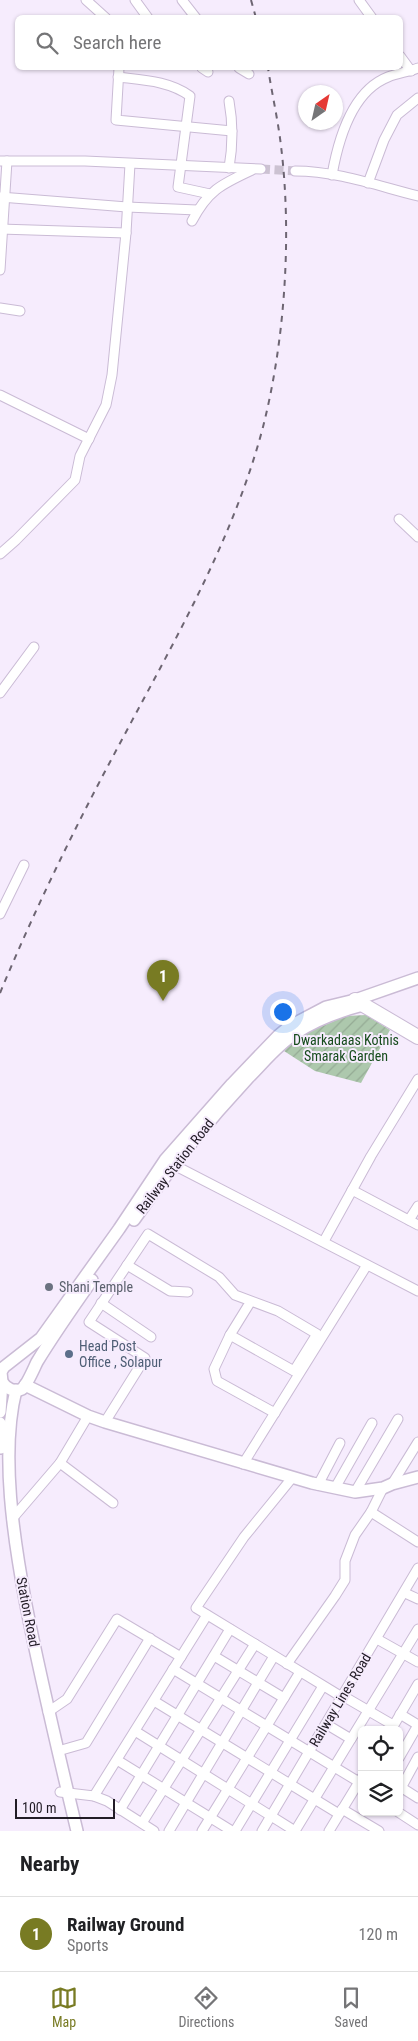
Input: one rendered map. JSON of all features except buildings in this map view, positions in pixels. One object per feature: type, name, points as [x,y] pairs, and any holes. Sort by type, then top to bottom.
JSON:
[{"type":"highway","points":[[360,1003],[418,1036]]},
{"type":"main road","points":[[360,1003],[418,978]]},
{"type":"main road","points":[[360,1003],[418,986]]},
{"type":"main road","name":"Railway Station Road","points":[[12,1362],[41,1338],[169,1162],[232,1084],[290,1026],[326,1007],[360,1003]]},
{"type":"main road","name":"Railway Station Road","points":[[24,1384],[54,1334],[169,1162]]},
{"type":"main road","points":[[0,1412],[2,1382],[0,1378],[6,1364],[12,1362],[23,1365],[24,1384]]},
{"type":"main road","points":[[2,1382],[9,1389],[24,1384],[88,1416],[105,1422],[318,1485],[355,1492],[387,1486],[418,1477]]},
{"type":"main road","name":"Station Road","points":[[24,1384],[10,1415],[7,1467],[12,1519],[16,1553],[48,1712],[58,1751],[69,1831]]},
{"type":"main road","name":"Station Road","points":[[0,1423],[3,1490],[10,1555],[28,1656],[64,1793],[77,1831]]},
{"type":"street","points":[[86,0],[103,15]]},
{"type":"street","points":[[135,0],[146,15]]},
{"type":"street","points":[[182,0],[194,15]]},
{"type":"street","points":[[359,0],[370,15]]},
{"type":"street","points":[[403,59],[415,69]]},
{"type":"street","points":[[332,175],[337,151],[350,114],[368,91],[386,77],[415,69]]},
{"type":"street","points":[[119,70],[116,120],[232,131]]},
{"type":"street","points":[[242,70],[249,74]]},
{"type":"street","points":[[118,77],[154,81],[182,90],[190,96],[178,187],[210,194]]},
{"type":"street","points":[[368,184],[384,140],[397,116],[418,98]]},
{"type":"street","points":[[229,101],[232,131],[232,153],[229,168]]},
{"type":"street","points":[[0,270],[4,161],[86,161],[258,168],[220,185],[197,210],[192,221]]},
{"type":"street","points":[[0,554],[74,480],[80,456],[106,405],[112,375],[126,233],[130,164]]},
{"type":"street","points":[[295,171],[313,171],[418,196]]},
{"type":"street","points":[[2,198],[197,210]]},
{"type":"street","points":[[1,229],[126,233]]},
{"type":"street","points":[[0,308],[20,311]]},
{"type":"street","points":[[0,395],[89,439]]},
{"type":"street","points":[[399,519],[418,537]]},
{"type":"street","points":[[0,693],[34,647]]},
{"type":"street","points":[[0,914],[24,865]]},
{"type":"street","points":[[324,1242],[352,1190],[418,1079]]},
{"type":"street","points":[[169,1162],[418,1291]]},
{"type":"street","points":[[352,1190],[418,1225]]},
{"type":"street","points":[[409,1220],[418,1206]]},
{"type":"street","points":[[105,1422],[145,1358],[89,1322],[148,1234],[219,1277],[235,1295],[278,1311],[317,1334],[294,1371],[230,1335]]},
{"type":"street","points":[[127,1265],[170,1291],[188,1292]]},
{"type":"street","points":[[243,1464],[367,1265]]},
{"type":"street","points":[[251,1301],[230,1335],[214,1369],[217,1381],[275,1413]]},
{"type":"street","points":[[101,1303],[152,1337]]},
{"type":"street","points":[[12,1519],[60,1463],[88,1416]]},
{"type":"street","points":[[355,1492],[398,1419]]},
{"type":"street","points":[[335,1488],[372,1423]]},
{"type":"street","points":[[287,1664],[335,1596],[344,1580],[345,1561],[355,1535],[418,1442]]},
{"type":"street","points":[[318,1485],[340,1443]]},
{"type":"street","points":[[60,1463],[113,1503]]},
{"type":"street","points":[[292,1478],[244,1537],[196,1608],[323,1686],[368,1711],[389,1726]]},
{"type":"street","points":[[371,1512],[418,1542]]},
{"type":"street","name":"Railway Lines Road","points":[[262,1831],[405,1593],[418,1568]]},
{"type":"street","points":[[405,1593],[418,1599]]},
{"type":"street","points":[[94,1796],[207,1615]]},
{"type":"street","points":[[48,1712],[67,1699],[117,1619],[181,1657]]},
{"type":"street","points":[[120,1810],[230,1629]]},
{"type":"street","points":[[135,1731],[295,1831],[418,1629]]},
{"type":"street","points":[[58,1751],[86,1743],[150,1638]]},
{"type":"street","points":[[377,1639],[418,1662]]},
{"type":"street","points":[[142,1823],[255,1644]]},
{"type":"street","points":[[214,1656],[284,1698]]},
{"type":"street","points":[[168,1831],[274,1656]]},
{"type":"street","points":[[173,1669],[222,1697],[358,1784]]},
{"type":"street","points":[[202,1831],[300,1672]]},
{"type":"street","points":[[393,1726],[418,1684]]},
{"type":"street","points":[[117,1760],[233,1831],[323,1686]]},
{"type":"street","points":[[154,1701],[315,1799],[380,1831]]},
{"type":"street","points":[[400,1714],[418,1725],[403,1751]]},
{"type":"street","points":[[326,1724],[351,1739]]},
{"type":"street","points":[[403,1782],[418,1757]]},
{"type":"street","points":[[330,1831],[340,1812],[358,1786]]},
{"type":"street","points":[[403,1789],[418,1798]]},
{"type":"street","points":[[64,1793],[94,1796],[107,1801],[154,1831]]},
{"type":"street","points":[[403,1815],[418,1825]]},
{"type":"green space","name":"Dwarkadaas Kotnis Smarak Garden","points":[[366,1015],[390,1030],[361,1083],[315,1071],[284,1051],[296,1039],[306,1033],[346,1016]]},
{"type":"tunnel","points":[[261,169],[295,171]]},
{"type":"railway","points":[[251,0],[255,15]]},
{"type":"railway","points":[[0,993],[41,899],[71,838],[200,591],[235,510],[263,427],[277,359],[286,251],[286,215],[281,146],[268,70]]},
{"type":"place","name":"Railway Ground","points":[[163,1001]]},
{"type":"place","name":"Shani Temple","points":[[49,1287]]},
{"type":"place","name":"Head Post Office , Solapur","points":[[69,1354]]}]
